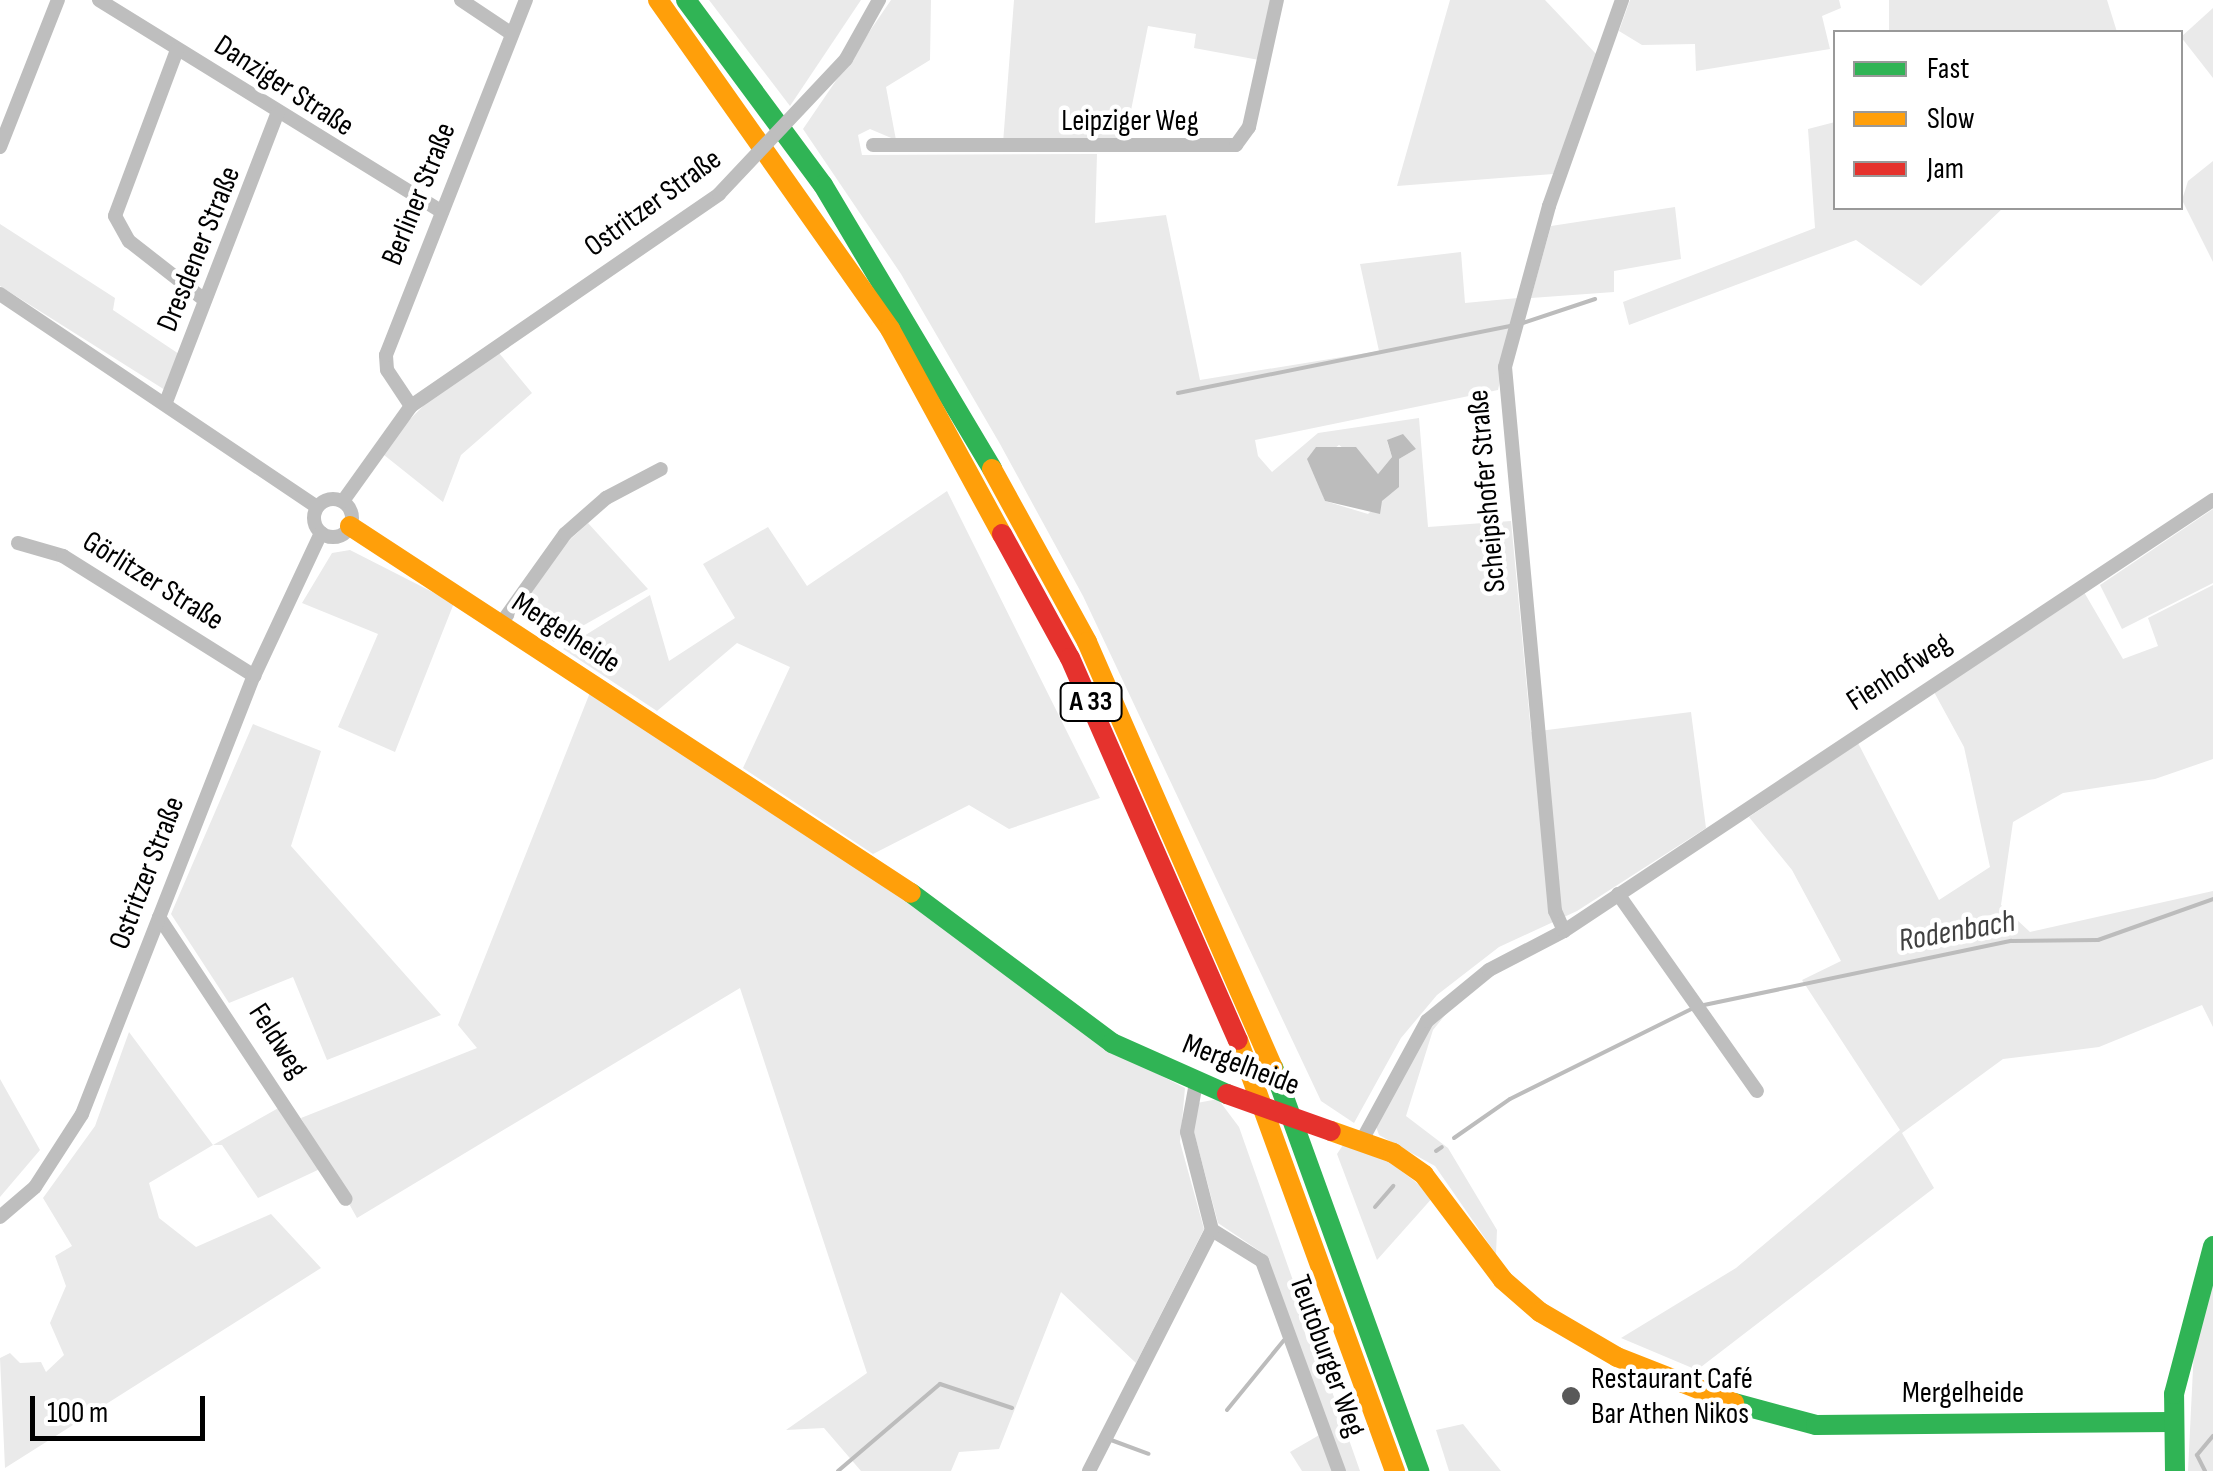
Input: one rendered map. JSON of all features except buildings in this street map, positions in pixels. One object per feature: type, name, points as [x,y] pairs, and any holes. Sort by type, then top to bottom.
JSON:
[{"type":"main road","name":"A 33","points":[[658,0],[730,92],[890,329],[1070,658],[1224,1003],[1396,1471]]},
{"type":"main road","name":"A 33","points":[[686,0],[824,185],[907,315],[1087,642],[1263,1044],[1419,1471]]},
{"type":"main road","name":"Mergelheide","points":[[350,526],[938,911],[1112,1043],[1196,1083],[1361,1142],[1424,1175],[1502,1280],[1540,1312],[1617,1357],[1774,1418],[1816,1425],[2172,1422]]},
{"type":"main road","points":[[2175,1471],[2174,1394],[2213,1246]]},
{"type":"street","points":[[0,147],[6,113],[58,0]]},
{"type":"street","name":"Danziger Straße","points":[[99,0],[276,114],[442,212]]},
{"type":"street","points":[[460,0],[512,34]]},
{"type":"street","name":"Berliner Straße","points":[[411,406],[387,370],[386,355],[526,0]]},
{"type":"street","name":"Ostritzer Straße","points":[[343,501],[411,406],[718,194],[846,59],[879,0]]},
{"type":"street","name":"Leipziger Weg","points":[[873,145],[1236,144],[1249,128],[1276,0]]},
{"type":"street","name":"Scheipshofer Straße","points":[[1564,931],[1555,910],[1505,367],[1549,206],[1622,0]]},
{"type":"street","points":[[178,50],[115,216],[129,240],[202,298]]},
{"type":"street","name":"Dresdener Straße","points":[[166,402],[202,298],[216,281],[237,213],[247,207],[276,114]]},
{"type":"street","points":[[0,294],[317,506],[343,501],[350,526],[337,536],[321,533],[317,506]]},
{"type":"street","points":[[500,625],[572,527],[661,469]]},
{"type":"street","name":"Fienhofweg","points":[[1361,1142],[1427,1022],[1488,970],[1564,931],[2213,500]]},
{"type":"street","name":"Ostritzer Straße","points":[[0,1217],[35,1187],[67,1142],[254,676],[321,533]]},
{"type":"street","name":"Görlitzer Straße","points":[[18,543],[63,556],[254,676]]},
{"type":"street","points":[[1618,894],[1757,1091]]},
{"type":"street","name":"Feldweg","points":[[159,917],[346,1200]]},
{"type":"street","points":[[1088,1471],[1212,1230],[1187,1132],[1196,1083]]},
{"type":"street","name":"Teutoburger Weg","points":[[1212,1230],[1262,1261],[1339,1471]]},
{"type":"shaded area","points":[[709,0],[861,0],[790,106]]},
{"type":"shaded area","points":[[891,0],[931,0],[930,60],[886,87],[896,140],[870,129],[858,135],[862,155],[1097,154],[1095,223],[1166,215],[1200,380],[1379,351],[1360,264],[1461,252],[1465,303],[1518,298],[1498,390],[1255,440],[1258,456],[1272,472],[1318,433],[1419,418],[1428,527],[1511,521],[1531,732],[1691,712],[1706,828],[1577,911],[1499,947],[1437,995],[1401,1038],[1354,1123],[1321,1101],[1083,596],[901,274],[803,129]],"holes":[[[1387,441],[1416,449],[1399,459],[1382,501],[1368,514],[1325,501],[1312,465],[1339,445],[1378,474],[1392,457]]]},
{"type":"shaded area","points":[[1014,0],[1272,0],[1259,60],[1194,48],[1196,34],[1148,26],[1124,145],[1003,143]]},
{"type":"shaded area","points":[[1450,0],[1545,0],[1598,56],[1553,174],[1397,186]]},
{"type":"shaded area","points":[[1630,0],[1839,0],[1841,8],[1822,16],[1830,49],[1696,71],[1695,44],[1642,45],[1619,31]]},
{"type":"shaded area","points":[[1889,0],[2107,0],[2116,30],[1889,30]]},
{"type":"shaded area","points":[[2213,8],[2213,78],[2183,40],[2183,35]]},
{"type":"shaded area","points":[[1833,123],[1833,210],[2001,210],[1921,286],[1856,240],[1629,325],[1623,302],[1815,228],[1808,129]]},
{"type":"shaded area","points":[[2213,161],[2213,262],[2183,202],[2188,181]]},
{"type":"shaded area","points":[[1675,207],[1681,259],[1614,271],[1614,292],[1531,298],[1551,226]]},
{"type":"shaded area","points":[[0,224],[115,298],[113,310],[179,354],[165,390],[0,286]]},
{"type":"shaded area","points":[[499,353],[532,393],[461,455],[443,502],[379,451],[426,403]]},
{"type":"shaded area","points":[[1403,434],[1416,449],[1399,459],[1399,487],[1382,501],[1380,514],[1325,501],[1307,459],[1316,447],[1356,447],[1378,474],[1392,457],[1387,440]]},
{"type":"shaded area","points":[[947,491],[1100,798],[1009,829],[969,805],[873,854],[743,768],[790,667],[737,643],[657,711],[563,649],[650,595],[669,661],[735,618],[703,564],[768,527],[807,586]]},
{"type":"shaded area","points":[[2213,509],[2213,583],[2122,629],[2100,585]]},
{"type":"shaded area","points":[[588,523],[648,589],[554,642],[518,612],[551,557]]},
{"type":"shaded area","points":[[350,550],[454,603],[395,752],[338,727],[378,634],[302,603],[332,553]]},
{"type":"shaded area","points":[[2213,585],[2213,759],[2155,779],[2063,793],[2013,822],[2001,905],[2030,932],[2213,891],[2213,1027],[2202,1005],[2099,1047],[2003,1059],[1902,1133],[1934,1188],[1697,1370],[1621,1338],[1736,1268],[1900,1130],[1802,980],[1841,961],[1792,870],[1749,817],[1858,743],[1939,900],[1990,867],[1964,747],[1934,692],[2084,592],[2123,659],[2158,646],[2148,618]]},
{"type":"shaded area","points":[[591,690],[934,918],[1109,1049],[1185,1088],[1180,1142],[1204,1229],[1136,1363],[1061,1292],[999,1449],[959,1452],[951,1471],[861,1471],[824,1428],[786,1430],[867,1373],[740,988],[357,1218],[301,1118],[477,1048],[458,1025]]},
{"type":"shaded area","points":[[253,724],[321,751],[291,846],[441,1015],[327,1060],[293,977],[229,1003],[171,914]]},
{"type":"shaded area","points":[[1458,999],[1433,1030],[1406,1116],[1448,1148],[1497,1230],[1496,1254],[1435,1166],[1379,1135],[1375,1124],[1430,1024]]},
{"type":"shaded area","points":[[129,1032],[213,1145],[149,1183],[159,1218],[196,1247],[271,1214],[321,1268],[5,1468],[0,1358],[10,1353],[20,1363],[41,1362],[46,1372],[64,1355],[50,1323],[66,1286],[55,1256],[72,1246],[43,1198],[95,1126]]},
{"type":"shaded area","points":[[0,1079],[40,1150],[0,1197]]},
{"type":"shaded area","points":[[1218,1099],[1239,1127],[1360,1471],[1343,1471],[1264,1254],[1218,1223],[1192,1124],[1197,1103]]},
{"type":"shaded area","points":[[282,1106],[322,1168],[258,1198],[222,1145],[213,1145]]},
{"type":"shaded area","points":[[1343,1145],[1387,1160],[1434,1196],[1377,1260],[1337,1154]]},
{"type":"shaded area","points":[[2213,1273],[2213,1471],[2188,1471],[2195,1328]]},
{"type":"shaded area","points":[[1463,1424],[1501,1471],[1449,1471],[1436,1430]]},
{"type":"shaded area","points":[[1321,1434],[1335,1471],[1302,1471],[1290,1452]]},
{"type":"waterway","points":[[1523,323],[1595,299]]},
{"type":"waterway","points":[[1178,393],[1511,326]]},
{"type":"waterway","name":"Rodenbach","points":[[1704,1005],[2011,941],[2098,940],[2213,899]]},
{"type":"waterway","name":"Rodenbach","points":[[1454,1138],[1510,1099],[1691,1009]]},
{"type":"waterway","name":"Rodenbach","points":[[1436,1151],[1442,1147]]},
{"type":"waterway","name":"Rodenbach","points":[[1375,1207],[1393,1186]]},
{"type":"waterway","name":"Rodenbach","points":[[1227,1410],[1284,1340]]},
{"type":"waterway","name":"Rodenbach","points":[[838,1471],[940,1384],[1012,1408]]},
{"type":"waterway","points":[[2205,1471],[2197,1455],[2213,1436]]},
{"type":"waterway","name":"Rodenbach","points":[[1111,1440],[1149,1454]]},
{"type":"traffic: fast","points":[[686,0],[823,185],[992,469]]},
{"type":"traffic: fast","points":[[911,893],[1112,1043],[1227,1094]]},
{"type":"traffic: fast","points":[[1273,1067],[1419,1471]]},
{"type":"traffic: fast","points":[[2175,1471],[2174,1394],[2213,1246]]},
{"type":"traffic: fast","points":[[1734,1403],[1816,1425],[2172,1422]]},
{"type":"traffic: slow","points":[[658,0],[890,329],[1002,534]]},
{"type":"traffic: slow","points":[[992,469],[1087,642],[1273,1067]]},
{"type":"traffic: slow","points":[[350,526],[911,893]]},
{"type":"traffic: slow","points":[[1238,1040],[1395,1471]]},
{"type":"traffic: slow","points":[[1331,1131],[1393,1153],[1424,1175],[1503,1280],[1540,1312],[1617,1357],[1734,1403]]},
{"type":"traffic: jam","points":[[1002,534],[1070,658],[1238,1040]]},
{"type":"traffic: jam","points":[[1227,1094],[1331,1131]]},
{"type":"place","name":"Restaurant Café Bar Athen Nikos","points":[[1571,1396]]}]
